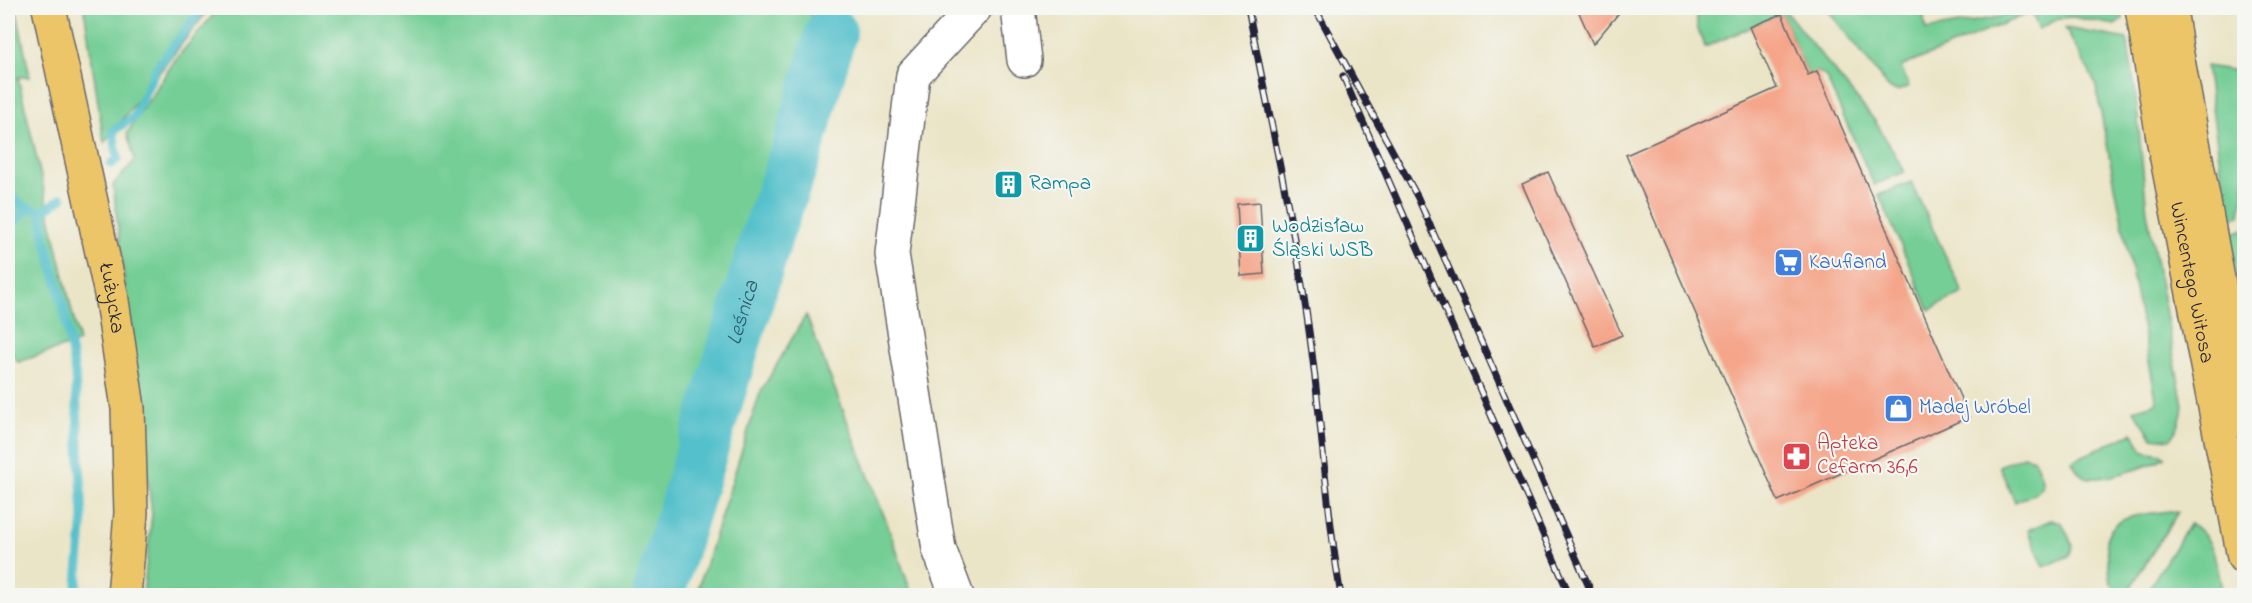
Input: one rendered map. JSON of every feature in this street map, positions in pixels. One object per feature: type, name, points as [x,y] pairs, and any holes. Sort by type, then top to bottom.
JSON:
[{"type":"main road","name":"Łużycka","points":[[50,8],[111,294],[128,408],[131,513],[124,596]]},
{"type":"main road","name":"Wincentego Witosa","points":[[2142,8],[2163,138],[2244,557]]},
{"type":"main road","name":"Wincentego Witosa","points":[[2170,8],[2244,421]]},
{"type":"lane","points":[[957,596],[939,549],[892,254],[913,75],[975,8]]},
{"type":"lane","points":[[1018,8],[1024,60]]},
{"type":"green space","points":[[8,8],[16,8],[30,77],[18,77],[79,342],[18,362],[8,347]]},
{"type":"green space","points":[[84,8],[210,8],[104,143]]},
{"type":"green space","points":[[219,8],[812,8],[807,49],[641,595],[143,595],[152,514],[113,185],[135,160],[127,133],[175,60]]},
{"type":"green space","points":[[1698,8],[1783,8],[1875,121],[1905,172],[1874,185],[1826,77],[1817,71],[1808,75],[1782,14],[1705,47],[1698,28]]},
{"type":"green space","points":[[1826,8],[1922,8],[1926,30],[2043,8],[2120,8],[2123,19],[2115,25],[2073,17],[2060,18],[2039,29],[2031,12],[1901,67],[1909,86],[1897,91],[1889,88]]},
{"type":"green space","points":[[2065,28],[2127,39],[2135,89],[2147,212],[2183,405],[2176,431],[2170,439],[2152,437],[2134,410],[2157,403],[2095,82]]},
{"type":"green space","points":[[2206,66],[2244,72],[2244,185],[2240,216],[2228,220]]},
{"type":"green space","points":[[1911,182],[1963,293],[1929,310],[1879,195]]},
{"type":"green space","points":[[2244,229],[2244,338],[2223,236]]},
{"type":"green space","points":[[806,315],[888,526],[912,595],[696,595],[760,393]]},
{"type":"green space","points":[[2132,433],[2144,451],[2165,457],[2137,469],[2100,478],[2083,476],[2072,461]]},
{"type":"green space","points":[[2023,456],[2034,459],[2043,483],[2039,491],[2015,502],[1999,466]]},
{"type":"green space","points":[[2178,512],[2127,593],[2119,592],[2111,584],[2106,540],[2110,531],[2116,524],[2132,516]]},
{"type":"green space","points":[[2051,520],[2062,523],[2073,546],[2069,556],[2044,567],[2028,530]]},
{"type":"green space","points":[[2190,523],[2206,537],[2211,545],[2223,595],[2153,595],[2149,588]]},
{"type":"building","points":[[1577,8],[1623,8],[1593,44]]},
{"type":"building","name":"Kaufland","points":[[1782,14],[1808,75],[1817,71],[1969,417],[1778,501],[1626,155],[1777,88],[1750,27]]},
{"type":"building","points":[[1548,172],[1622,335],[1595,347],[1522,184]]},
{"type":"building","name":"Wodzisław Śląski WSB","points":[[1260,202],[1264,274],[1241,276],[1237,204]]},
{"type":"waterway","points":[[111,164],[118,159],[113,131],[134,117],[156,68],[203,8]]},
{"type":"waterway","name":"Leśnica","points":[[658,596],[769,230],[798,148],[831,32]]},
{"type":"waterway","points":[[8,193],[24,206],[42,212],[62,198]]},
{"type":"waterway","points":[[8,230],[28,208]]},
{"type":"waterway","points":[[42,212],[44,234],[63,305],[75,373],[83,517],[76,596]]},
{"type":"railway","points":[[1248,8],[1304,296],[1341,596]]},
{"type":"railway","points":[[1315,8],[1418,198],[1593,596]]},
{"type":"railway","points":[[1343,76],[1570,596]]},
{"type":"place","name":"Rampa","points":[[1008,184]]},
{"type":"place","name":"Wodzisław Śląski WSB","points":[[1251,239]]},
{"type":"place","name":"Kaufland","points":[[1788,263]]},
{"type":"place","name":"Madej Wróbel","points":[[1898,408]]},
{"type":"place","name":"Apteka Cefarm 36,6","points":[[1796,456]]}]
